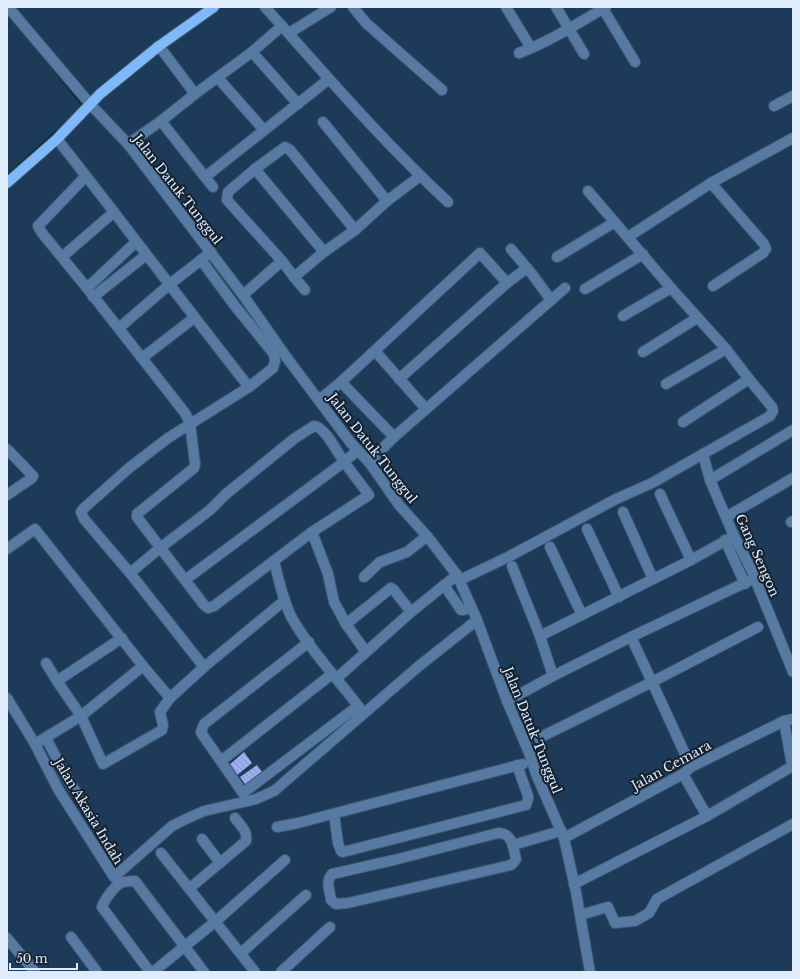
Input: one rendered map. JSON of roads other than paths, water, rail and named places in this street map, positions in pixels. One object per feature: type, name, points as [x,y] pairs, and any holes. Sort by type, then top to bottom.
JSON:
[{"type":"main road","points":[[7,183],[57,139],[100,94],[159,46],[214,7]]},
{"type":"street","points":[[265,7],[329,79],[420,176],[448,202]]},
{"type":"street","points":[[128,144],[252,52],[285,30],[331,7]]},
{"type":"street","points":[[353,7],[366,23],[442,90]]},
{"type":"street","points":[[506,7],[531,48]]},
{"type":"street","points":[[556,7],[584,54]]},
{"type":"street","name":"Jalan Datuk Tunggul","points":[[10,8],[91,105],[128,144],[243,294],[287,358],[358,450],[369,462],[399,505],[427,536],[458,578],[477,620],[507,701],[530,755],[531,762],[562,834],[574,884],[590,972]]},
{"type":"street","points":[[519,53],[569,29],[604,8],[635,62]]},
{"type":"street","points":[[159,46],[195,94]]},
{"type":"street","points":[[252,52],[298,104]]},
{"type":"street","points":[[218,78],[264,130]]},
{"type":"street","points":[[205,177],[329,79]]},
{"type":"street","points":[[774,106],[793,96]]},
{"type":"street","points":[[161,121],[213,187]]},
{"type":"street","points":[[323,122],[387,201]]},
{"type":"street","points":[[57,139],[170,284],[194,318],[249,387]]},
{"type":"street","points":[[628,237],[711,183],[792,139]]},
{"type":"street","points":[[305,290],[282,261],[227,200],[228,192],[255,169],[285,147],[290,150],[355,230]]},
{"type":"street","points":[[255,169],[324,252]]},
{"type":"street","points":[[86,176],[38,226],[185,413],[190,423],[195,464],[194,468],[137,514],[137,517],[160,548],[204,604],[208,608],[214,606],[312,532],[369,495],[323,431],[318,426],[314,426],[295,438],[226,494],[210,510],[160,548],[130,573]]},
{"type":"street","points":[[294,277],[324,252],[355,230],[387,201],[420,176]]},
{"type":"street","points":[[711,183],[764,244],[766,249],[763,253],[713,286]]},
{"type":"street","points":[[221,762],[366,652],[444,585],[508,557],[616,499],[704,458],[770,416],[773,411],[772,407],[748,379],[726,349],[671,288],[588,191]]},
{"type":"street","points":[[62,257],[114,212]]},
{"type":"street","points":[[557,256],[615,222]]},
{"type":"street","points":[[87,288],[136,242]]},
{"type":"street","points":[[511,249],[551,300]]},
{"type":"street","points":[[119,328],[170,284],[211,252]]},
{"type":"street","points":[[319,400],[375,351],[480,253],[507,283]]},
{"type":"street","points":[[585,289],[643,254]]},
{"type":"street","points":[[94,297],[146,255]]},
{"type":"street","points":[[201,260],[235,306],[274,354],[275,361],[273,368],[249,387],[168,438],[129,468],[81,512],[84,519],[130,573],[204,667]]},
{"type":"street","points":[[243,294],[282,261]]},
{"type":"street","points":[[399,378],[507,283],[527,268]]},
{"type":"street","points":[[369,462],[394,437],[566,288]]},
{"type":"street","points":[[623,316],[671,288]]},
{"type":"street","points":[[142,358],[194,318]]},
{"type":"street","points":[[643,352],[698,318]]},
{"type":"street","points":[[666,384],[726,349]]},
{"type":"street","points":[[375,351],[426,409]]},
{"type":"street","points":[[683,422],[748,379]]},
{"type":"street","points":[[341,382],[394,437]]},
{"type":"street","points":[[710,480],[793,430]]},
{"type":"street","points":[[7,450],[33,476],[7,495]]},
{"type":"street","points":[[185,580],[358,450]]},
{"type":"street","name":"Gang Sengon","points":[[704,458],[710,480],[726,517],[730,538],[755,578],[790,656],[793,672]]},
{"type":"street","points":[[726,517],[793,478]]},
{"type":"street","points":[[660,494],[691,560]]},
{"type":"street","points":[[623,512],[653,579]]},
{"type":"street","points":[[7,549],[35,529],[170,698]]},
{"type":"street","points":[[587,529],[618,597]]},
{"type":"street","points":[[312,532],[328,574],[334,602],[346,624],[366,652]]},
{"type":"street","points":[[364,577],[380,562],[407,552],[427,536]]},
{"type":"street","points":[[540,636],[691,560],[730,538],[745,584]]},
{"type":"street","points":[[550,546],[582,615]]},
{"type":"street","points":[[274,561],[285,600],[293,619],[364,715]]},
{"type":"street","points":[[512,566],[540,636],[553,676]]},
{"type":"street","points":[[507,701],[631,637],[755,578]]},
{"type":"street","points":[[444,585],[461,610],[471,606]]},
{"type":"street","points":[[346,624],[391,588],[411,612]]},
{"type":"street","points":[[46,663],[81,716],[103,764],[162,730],[163,725],[160,712],[170,698],[204,667],[285,600]]},
{"type":"street","name":"Jalan Akasia Indah","points":[[9,704],[35,744],[58,789],[117,881],[172,826],[204,811],[256,799],[274,792],[419,666],[477,620]]},
{"type":"street","points":[[539,738],[758,627]]},
{"type":"street","points":[[631,637],[691,767]]},
{"type":"street","points":[[57,681],[122,638]]},
{"type":"street","points":[[309,642],[204,724],[201,732],[202,734],[243,793],[358,706]]},
{"type":"street","points":[[35,744],[81,716],[143,666]]},
{"type":"street","points":[[574,884],[706,816],[791,767],[788,720]]},
{"type":"street","name":"Jalan Cemara","points":[[513,845],[562,834],[682,774],[691,767],[788,720]]},
{"type":"street","points":[[46,738],[68,780],[78,795]]},
{"type":"street","points":[[276,827],[334,814],[531,762]]},
{"type":"street","points":[[334,814],[338,843],[340,851],[343,852],[526,804],[528,796],[517,765]]},
{"type":"street","points":[[682,774],[706,816]]},
{"type":"street","points":[[190,888],[246,841],[246,832],[235,818]]},
{"type":"street","points":[[580,915],[608,907],[615,923],[635,921],[649,913],[657,898],[793,824]]},
{"type":"street","points":[[498,833],[503,833],[510,838],[513,845],[516,859],[511,864],[348,903],[336,904],[331,900],[328,878],[332,874],[394,860],[498,833]]},
{"type":"street","points":[[202,839],[220,863]]},
{"type":"street","points":[[161,853],[255,972]]},
{"type":"street","points":[[204,972],[184,947],[135,882],[117,881],[102,907],[152,972],[184,947],[216,921],[285,860]]},
{"type":"street","points":[[241,953],[306,895]]},
{"type":"street","points":[[281,972],[330,927]]},
{"type":"street","points":[[71,937],[97,972]]},
{"type":"street","points":[[9,944],[35,972]]},
{"type":"waterway","points":[[50,64],[83,106],[82,107]]},
{"type":"waterway","points":[[7,176],[57,131]]}]
